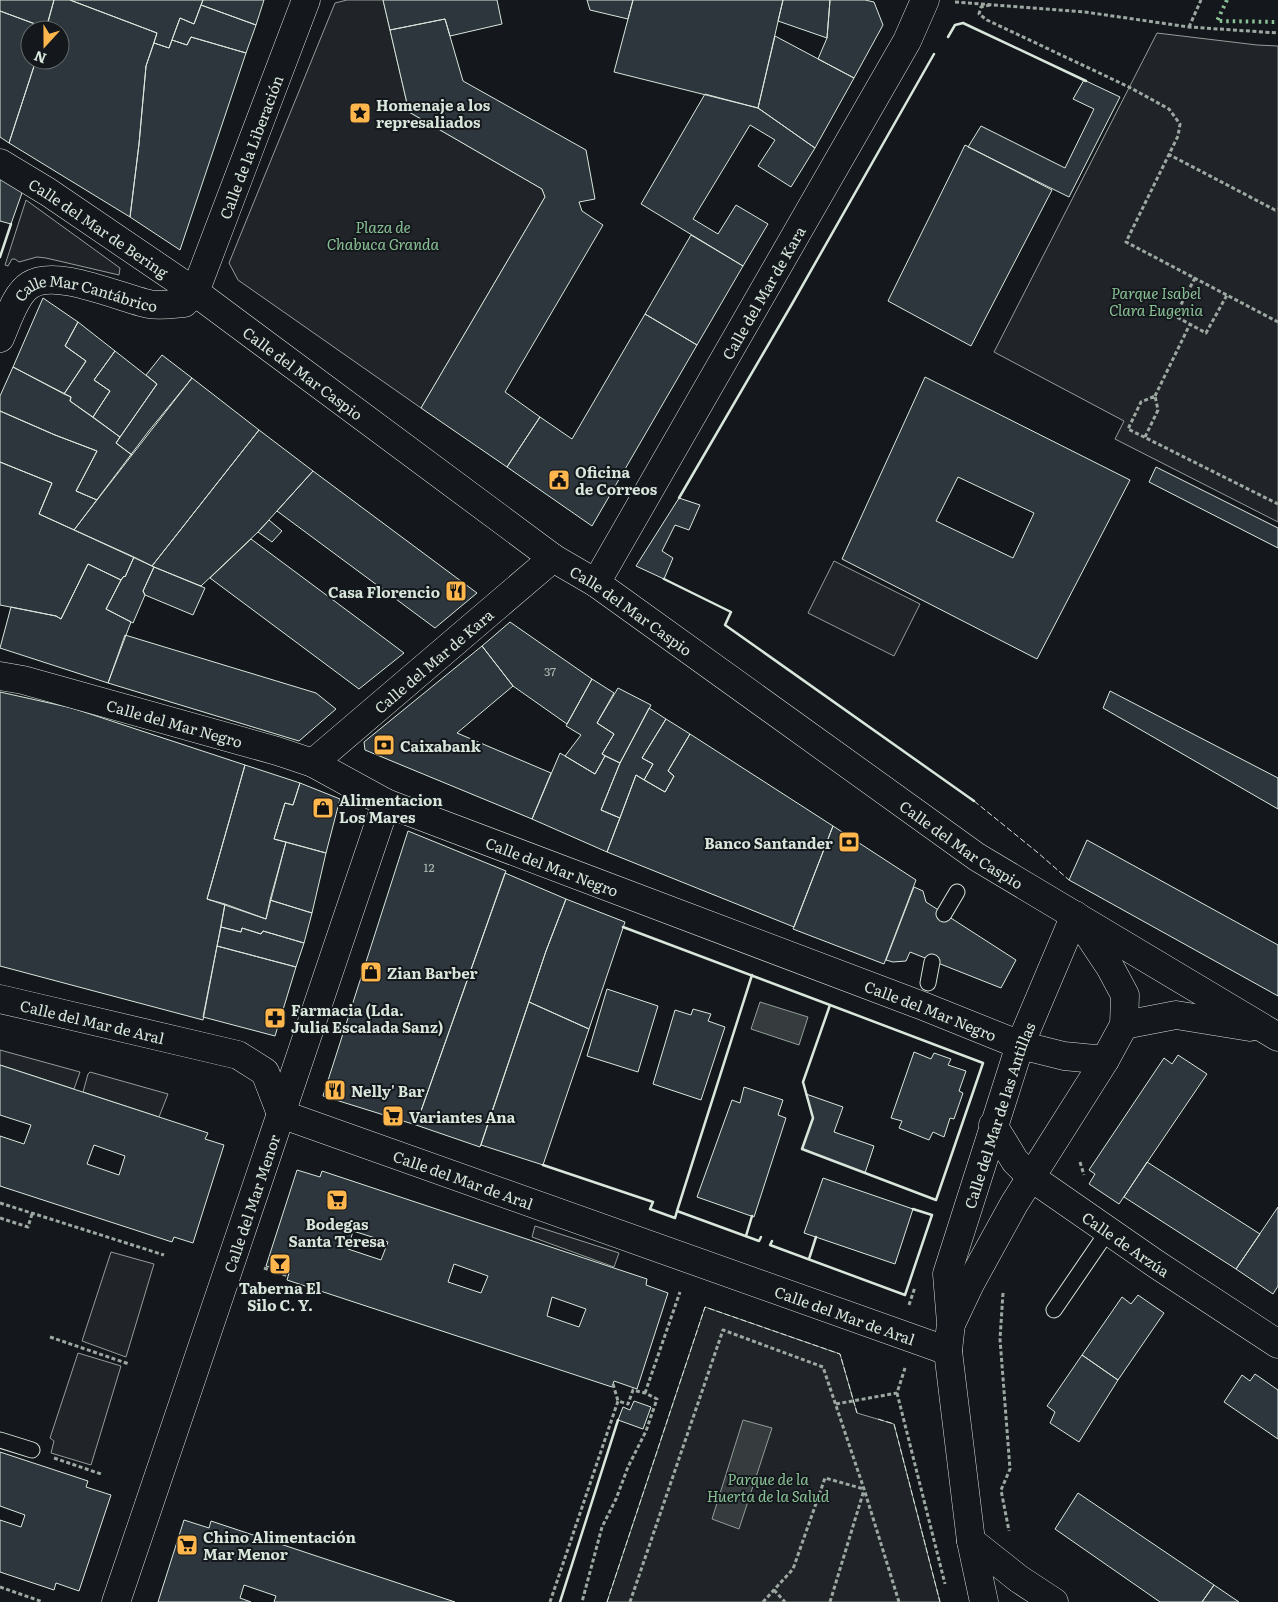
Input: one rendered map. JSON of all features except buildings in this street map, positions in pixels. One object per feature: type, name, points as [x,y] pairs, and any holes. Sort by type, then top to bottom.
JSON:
[{"type":"street","name":"Calle de la Liberación","points":[[195,292],[306,0]]},
{"type":"street","name":"Calle del Mar de Kara","points":[[596,583],[907,41],[936,0]]},
{"type":"street","name":"Calle del Mar de Bering","points":[[0,163],[48,192],[195,292]]},
{"type":"street","name":"Calle Mar Cantábrico","points":[[0,338],[22,291],[38,281],[64,280],[151,304],[184,303],[195,292]]},
{"type":"street","name":"Calle del Mar Caspio","points":[[195,292],[553,558],[596,583],[977,857],[1271,1033]]},
{"type":"street","name":"Calle del Mar de Kara","points":[[313,763],[553,558]]},
{"type":"street","name":"Calle del Mar Negro","points":[[0,676],[23,680],[277,751],[313,763],[386,803],[1020,1044],[1064,1056],[1105,1060]]},
{"type":"street","name":"Calle del Mar Menor","points":[[116,1602],[386,803]]},
{"type":"street","name":"Calle del Mar Caspio","points":[[1075,915],[1110,967],[1125,996],[1124,1025],[1176,1015],[1271,1033]]},
{"type":"street","name":"Calle del Mar de las Antillas","points":[[984,1602],[971,1541],[948,1351],[951,1323],[947,1274],[1020,1044],[1075,915]]},
{"type":"street","name":"Calle del Mar de Aral","points":[[0,999],[238,1055],[265,1072],[281,1114],[948,1351]]},
{"type":"street","name":"Calle del Mar de las Antillas","points":[[951,1323],[1014,1204],[1105,1060],[1124,1025]]},
{"type":"street","name":"Calle de Arzúa","points":[[994,1125],[1015,1161],[1032,1178],[1278,1344]]},
{"type":"street","points":[[971,1541],[1019,1579],[1054,1602]]},
{"type":"lane","points":[[944,914],[957,892]]},
{"type":"lane","points":[[928,982],[932,962]]},
{"type":"lane","points":[[1054,1310],[1108,1230]]},
{"type":"lane","points":[[0,1440],[32,1450]]},
{"type":"path","points":[[936,0],[1085,12],[1189,27],[1278,33]]},
{"type":"path","points":[[1189,27],[1201,0]]},
{"type":"path","points":[[990,5],[981,7],[979,14],[987,20],[1169,108],[1180,124],[1178,136],[1126,242],[1278,322]]},
{"type":"path","points":[[1168,154],[1275,210],[1278,209]]},
{"type":"path","points":[[1195,278],[1175,316],[1206,333],[1227,295]]},
{"type":"path","points":[[1145,437],[1158,410],[1155,396],[1190,324]]},
{"type":"path","points":[[1155,396],[1141,402],[1128,429],[1278,504]]},
{"type":"path","points":[[0,1203],[164,1255]]},
{"type":"path","points":[[0,1218],[28,1228],[32,1214]]},
{"type":"path","points":[[264,1268],[288,1276]]},
{"type":"path","points":[[1004,1288],[1000,1339],[1010,1469],[1001,1490],[1019,1579]]},
{"type":"path","points":[[645,1393],[680,1292]]},
{"type":"path","points":[[630,1602],[723,1330],[823,1367],[899,1602]]},
{"type":"path","points":[[50,1338],[129,1364]]},
{"type":"path","points":[[906,1366],[897,1393],[945,1584]]},
{"type":"path","points":[[550,1602],[618,1401],[614,1384]]},
{"type":"path","points":[[582,1602],[602,1527],[646,1431],[657,1399],[633,1390],[628,1404],[618,1401]]},
{"type":"path","points":[[835,1404],[897,1393]]},
{"type":"path","points":[[32,1450],[100,1474]]},
{"type":"path","points":[[762,1602],[794,1569],[825,1478],[864,1489]]},
{"type":"path","points":[[830,1602],[864,1489]]},
{"type":"path","points":[[0,1587],[43,1602]]},
{"type":"path","points":[[774,1590],[785,1602]]},
{"type":"green space","name":"Plaza de Chabuca Granda","points":[[347,0],[383,0],[409,112],[542,189],[545,197],[421,408],[238,280],[229,263],[335,3]]},
{"type":"green space","name":"Parque Isabel Clara Eugenia","points":[[1157,33],[1278,46],[1278,522],[1115,439],[1124,421],[994,352]]},
{"type":"green space","points":[[26,200],[120,268],[119,275],[37,257],[19,262],[12,259],[8,266],[5,265]]},
{"type":"green space","points":[[834,561],[920,604],[894,656],[808,613]]},
{"type":"green space","points":[[0,1050],[80,1072],[74,1089],[0,1065]]},
{"type":"green space","points":[[90,1072],[168,1094],[159,1117],[83,1092]]},
{"type":"green space","points":[[535,1226],[619,1253],[614,1267],[532,1237]]},
{"type":"green space","points":[[111,1252],[154,1264],[126,1357],[82,1341]]},
{"type":"green space","name":"Parque de la Huerta de la Salud","points":[[705,1307],[840,1354],[857,1413],[894,1424],[940,1602],[607,1602]]},
{"type":"green space","points":[[78,1353],[121,1366],[91,1465],[51,1453],[54,1441],[50,1438]]},
{"type":"shaded area","points":[[760,1002],[808,1017],[799,1045],[751,1029]]},
{"type":"shaded area","points":[[743,1420],[772,1428],[739,1529],[712,1519]]},
{"type":"hedge","points":[[1227,0],[1217,21],[1278,22]]},
{"type":"fence","points":[[974,801],[1069,880]]},
{"type":"fence","points":[[607,1602],[705,1307],[840,1354],[857,1413]]},
{"type":"fence","points":[[878,1419],[894,1424],[940,1602]]},
{"type":"wall","points":[[948,37],[955,25],[963,23],[1086,81]]},
{"type":"wall","points":[[679,498],[934,54]]},
{"type":"wall","points":[[0,257],[11,224]]},
{"type":"wall","points":[[664,579],[731,612],[725,625],[974,801]]},
{"type":"wall","points":[[623,927],[830,1005]]},
{"type":"wall","points":[[752,975],[677,1211],[759,1241],[761,1237]]},
{"type":"wall","points":[[830,1005],[983,1063],[936,1200],[802,1149],[813,1118],[803,1082],[830,1005]]},
{"type":"wall","points":[[543,1165],[653,1202],[650,1209],[675,1218],[677,1211]]},
{"type":"wall","points":[[772,1241],[770,1245],[905,1295],[932,1215],[913,1209]]},
{"type":"wall","points":[[746,1236],[752,1216]]},
{"type":"wall","points":[[809,1259],[816,1237]]},
{"type":"wall","points":[[560,1602],[618,1420]]},
{"type":"place","name":"Homenaje a los represaliados","points":[[360,113]]},
{"type":"place","name":"Oficina de Correos","points":[[559,480]]},
{"type":"place","name":"Casa Florencio","points":[[456,591]]},
{"type":"place","name":"Caixabank","points":[[384,745]]},
{"type":"place","name":"Alimentacion Los Mares","points":[[323,808]]},
{"type":"place","name":"Banco Santander","points":[[849,842]]},
{"type":"place","name":"Zian Barber","points":[[371,972]]},
{"type":"place","name":"Farmacia (Lda. Julia Escalada Sanz)","points":[[275,1018]]},
{"type":"place","name":"Nelly' Bar","points":[[335,1090]]},
{"type":"place","name":"Variantes Ana","points":[[393,1116]]},
{"type":"place","name":"Bodegas Santa Teresa","points":[[337,1200]]},
{"type":"place","name":"Taberna El Silo C. Y.","points":[[280,1264]]},
{"type":"place","name":"Chino Alimentación Mar Menor","points":[[187,1545]]}]
